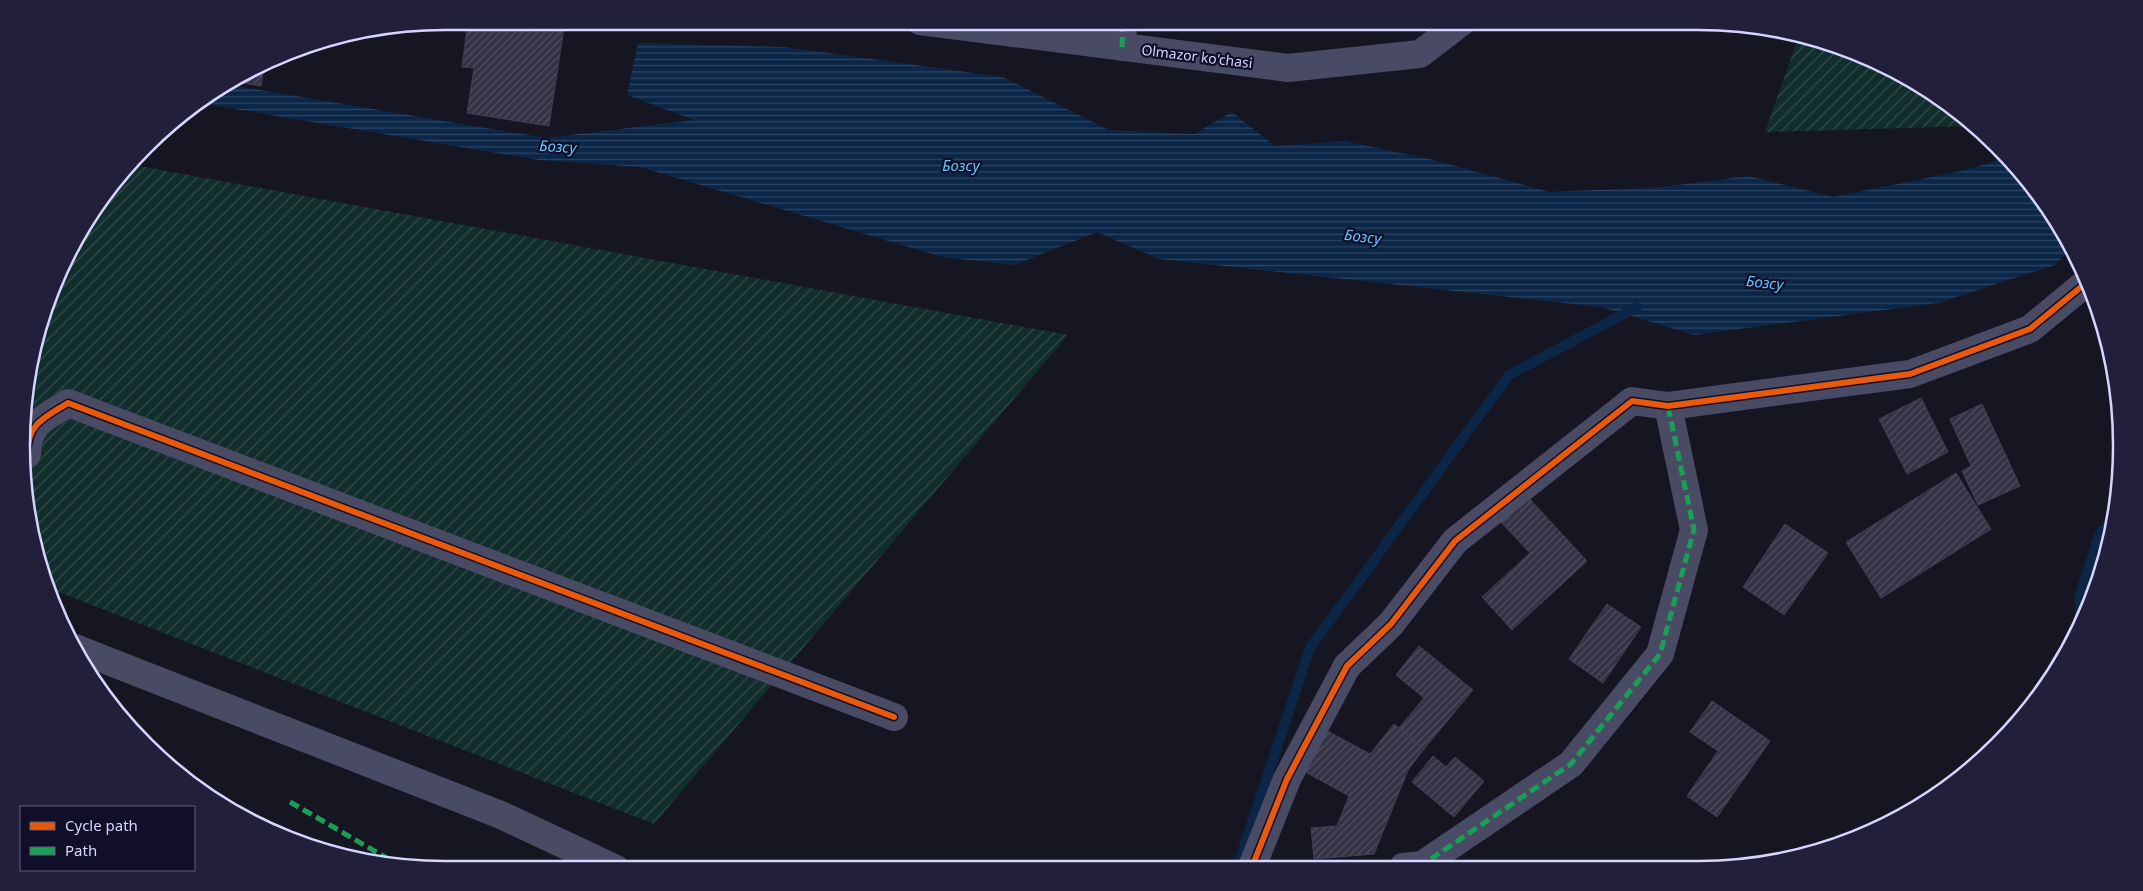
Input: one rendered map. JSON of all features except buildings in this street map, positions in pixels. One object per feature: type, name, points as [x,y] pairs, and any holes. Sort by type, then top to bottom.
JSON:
[{"type":"street","name":"Olmazor ko'chasi","points":[[1060,30],[1122,34],[1288,68],[1420,54],[1452,30]]},
{"type":"street","points":[[1255,861],[1287,779],[1347,666],[1391,624],[1455,541],[1632,401],[1668,406],[1910,374],[2030,329],[2081,287]]},
{"type":"street","points":[[30,436],[38,421],[68,403],[894,717]]},
{"type":"street","points":[[1428,861],[1571,764],[1660,654],[1694,530],[1668,406]]},
{"type":"street","points":[[86,652],[501,814],[599,861]]},
{"type":"green space","points":[[1797,42],[1831,52],[1881,73],[1928,100],[1963,126],[1765,132]]},
{"type":"green space","points":[[139,166],[1068,335],[654,824],[57,591],[44,553],[38,527],[31,473],[31,418],[38,364],[52,312],[73,262],[100,215]]},
{"type":"water","name":"Бозсу","points":[[638,43],[784,47],[1003,77],[1109,130],[1194,134],[1232,112],[1275,146],[1345,141],[1438,161],[1549,192],[1662,187],[1748,176],[1834,197],[1961,171],[1999,160],[2043,215],[2066,254],[2055,265],[1938,303],[1694,335],[1601,307],[1159,259],[1097,232],[1014,265],[942,257],[640,167],[539,160],[209,105],[238,86],[546,138],[694,120],[627,95]]},
{"type":"waterway","points":[[1239,861],[1310,648],[1509,375],[1637,307]]},
{"type":"waterway","points":[[2080,607],[2080,595],[2099,535],[2105,528]]},
{"type":"marked path","points":[[1122,47],[1123,30]]},
{"type":"marked path","points":[[1428,861],[1571,764],[1660,654],[1694,530],[1668,406]]},
{"type":"marked path","points":[[290,802],[383,856]]},
{"type":"cycle path","points":[[1254,861],[1287,779],[1347,666],[1391,624],[1455,541],[1632,401],[1668,406],[1910,374],[2030,329],[2081,287]]},
{"type":"cycle path","points":[[30,434],[39,422],[68,403],[894,717]]}]
